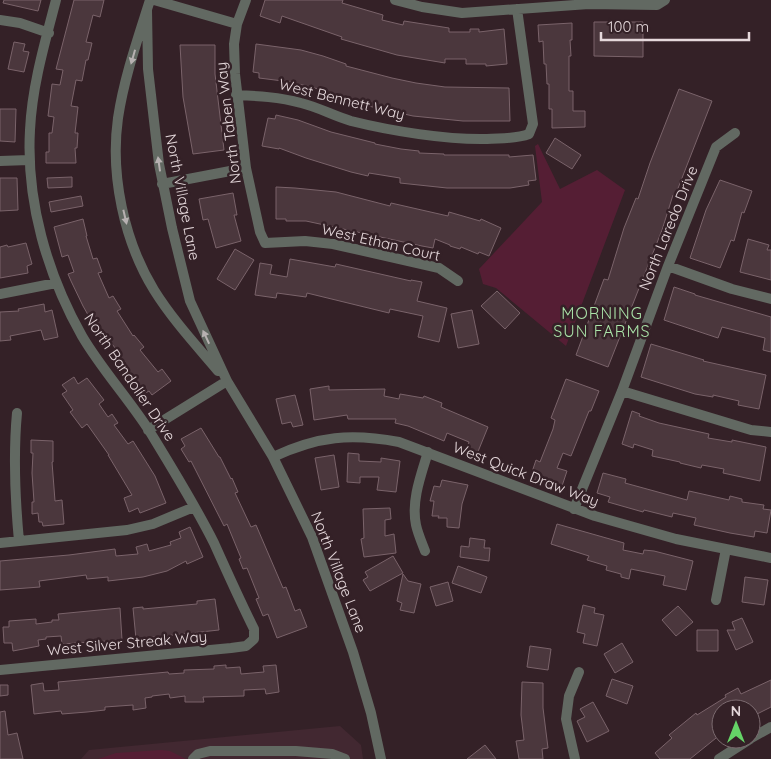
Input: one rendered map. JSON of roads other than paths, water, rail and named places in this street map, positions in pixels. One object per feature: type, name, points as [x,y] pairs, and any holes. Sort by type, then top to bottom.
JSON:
[{"type":"street","name":"North Bandolier Drive","points":[[56,0],[33,98],[30,130],[30,160],[35,211],[43,244],[56,283],[83,336],[99,362],[148,430],[213,542],[254,629],[254,639]]},
{"type":"street","points":[[154,0],[237,24]]},
{"type":"street","name":"North Taben Way","points":[[246,0],[237,24],[234,44],[236,95],[246,168],[260,232],[265,243]]},
{"type":"street","points":[[395,0],[422,7],[462,13],[589,4],[657,5],[665,1]]},
{"type":"street","name":"North Village Lane","points":[[148,5],[148,69],[162,184],[190,301],[226,381]]},
{"type":"street","name":"North Village Lane","points":[[148,5],[118,118],[117,165],[125,220],[142,266],[155,290],[192,340],[226,381],[273,456],[312,537],[353,652],[371,713],[381,758]]},
{"type":"street","name":"West Bennett Way","points":[[236,95],[265,96],[295,102],[376,127],[445,137],[478,139],[520,138],[529,134],[533,124],[517,10]]},
{"type":"street","points":[[0,20],[20,23],[49,33]]},
{"type":"street","name":"North Laredo Drive","points":[[574,509],[622,391],[668,266],[716,147],[735,134]]},
{"type":"street","points":[[0,160],[30,160]]},
{"type":"street","points":[[162,184],[246,168]]},
{"type":"street","name":"West Ethan Court","points":[[265,243],[305,241],[333,244],[439,268],[458,281]]},
{"type":"street","points":[[668,266],[732,289],[771,299]]},
{"type":"street","points":[[0,294],[56,283]]},
{"type":"street","points":[[148,430],[226,381]]},
{"type":"street","points":[[622,391],[751,430],[771,432]]},
{"type":"street","points":[[17,413],[14,446],[14,490],[19,541]]},
{"type":"street","name":"West Quick Draw Way","points":[[273,456],[319,440],[372,437],[399,442],[595,516],[676,539],[771,558]]},
{"type":"street","points":[[425,552],[416,525],[415,504],[428,452]]},
{"type":"street","points":[[0,543],[127,530],[153,524],[194,507]]},
{"type":"street","points":[[716,600],[726,549]]},
{"type":"street","name":"West Silver Streak Way","points":[[0,670],[231,648],[246,646],[254,639]]},
{"type":"street","points":[[575,759],[566,719],[569,696],[579,672]]},
{"type":"street","points":[[719,759],[734,749]]},
{"type":"street","points":[[193,759],[198,754],[210,751],[304,752],[332,754],[345,759]]},
{"type":"street","points":[[369,759],[381,758]]},
{"type":"district","name":"MORNING SUN FARMS","points":[[602,322]]}]
